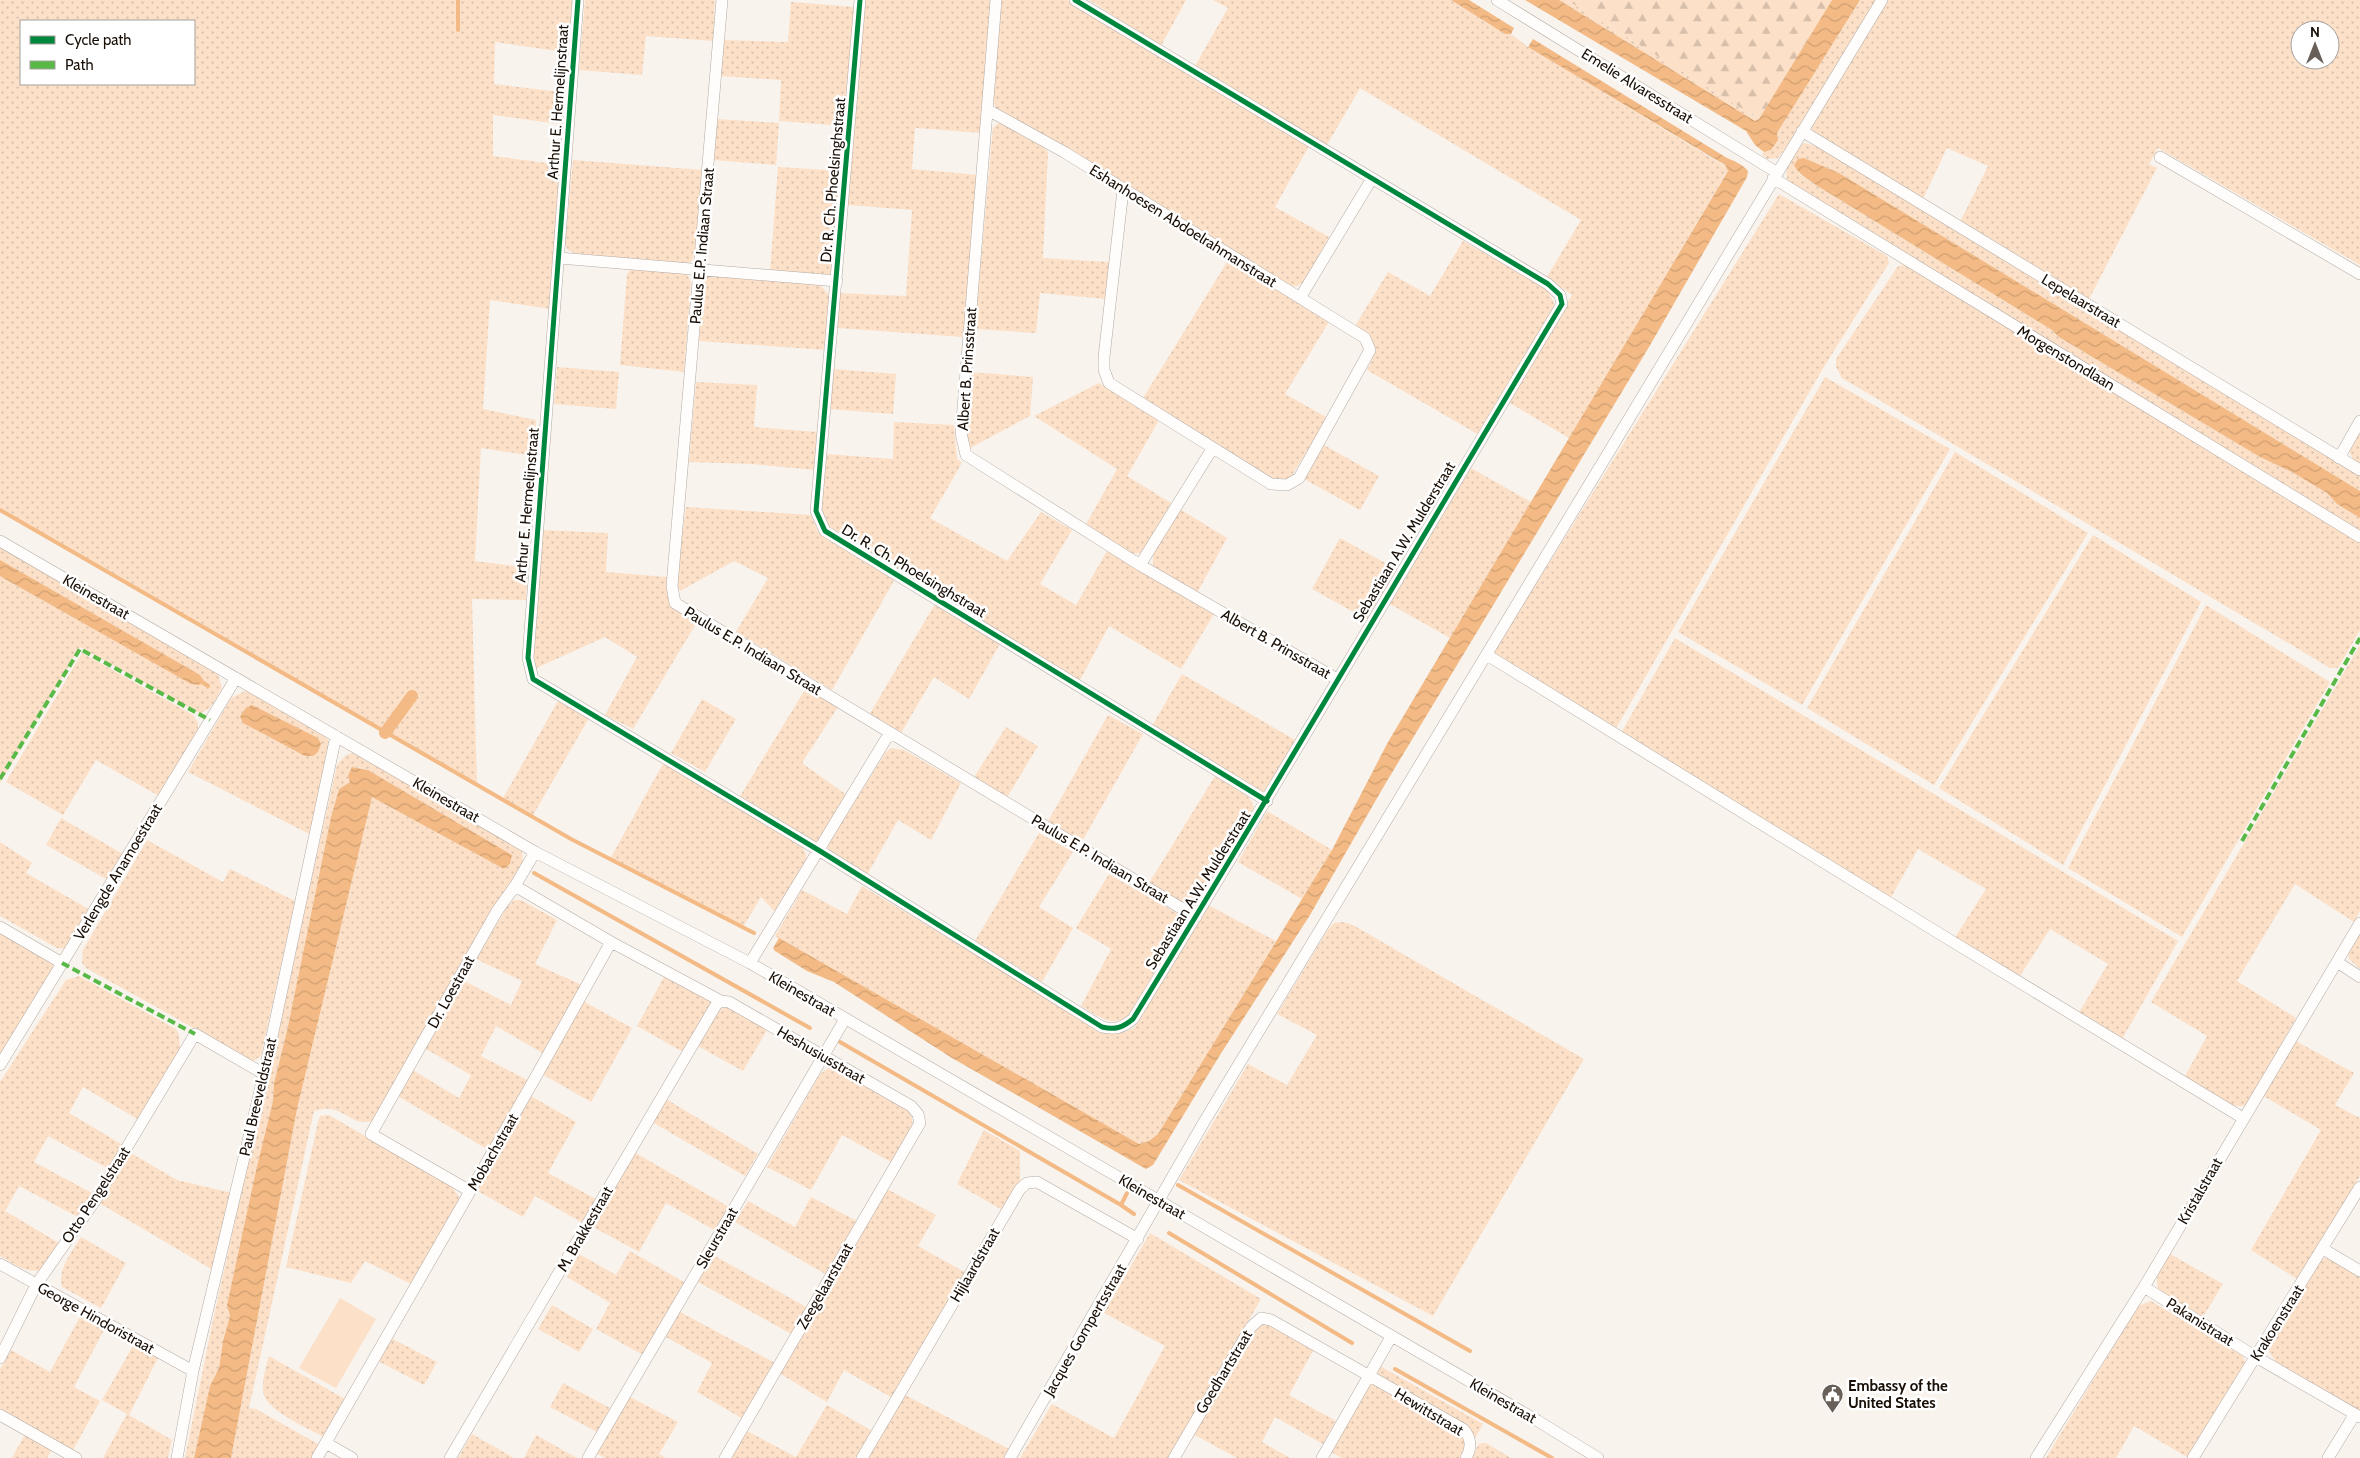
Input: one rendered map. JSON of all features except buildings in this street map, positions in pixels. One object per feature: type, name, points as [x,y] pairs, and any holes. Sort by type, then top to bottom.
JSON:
[{"type":"street","name":"Arthur E. Hermelijnstraat","points":[[578,0],[528,658],[534,679],[820,851]]},
{"type":"street","name":"Paulus E.P. Indiaan Straat","points":[[722,0],[672,586],[674,603],[1196,917]]},
{"type":"street","name":"Dr. R. Ch. Phoelsinghstraat","points":[[860,0],[816,511],[825,531],[1267,801]]},
{"type":"street","name":"Albert B. Prinsstraat","points":[[996,0],[961,433],[966,455],[1140,565],[1337,679]]},
{"type":"street","points":[[1075,0],[1371,180],[1300,298]]},
{"type":"street","name":"Emelie Alvaresstraat","points":[[1497,0],[1774,175]]},
{"type":"street","name":"Jacques Gompertsstraat","points":[[1010,1458],[1138,1239],[1158,1201],[1774,175],[1882,0]]},
{"type":"street","name":"Eshanhoesen Abdoelrahmanstraat","points":[[988,110],[1064,152],[1366,338],[1370,350],[1299,478],[1287,485],[1271,484],[1212,449]]},
{"type":"street","name":"Lepelaarstraat","points":[[1802,131],[2360,470]]},
{"type":"street","points":[[2160,157],[2360,274]]},
{"type":"street","name":"Morgenstondlaan","points":[[1774,175],[2360,537]]},
{"type":"street","name":"Sebastiaan A.W. Mulderstraat","points":[[820,851],[1102,1027],[1113,1029],[1124,1026],[1133,1019],[1267,801],[1337,679],[1562,304],[1560,295],[1548,284],[1371,180]]},
{"type":"street","points":[[1123,190],[1104,370],[1109,383],[1212,449],[1140,565]]},
{"type":"street","points":[[559,258],[837,282]]},
{"type":"street","points":[[2339,458],[2360,422]]},
{"type":"street","name":"Kleinestraat","points":[[0,541],[535,852],[750,963],[1538,1421],[1598,1458]]},
{"type":"street","points":[[1487,655],[2243,1118]]},
{"type":"street","name":"Verlengde Anamoestraat","points":[[0,1065],[236,678]]},
{"type":"street","points":[[750,963],[820,851],[889,734]]},
{"type":"street","name":"Paul Breeveldstraat","points":[[177,1458],[193,1371],[264,1074],[336,736]]},
{"type":"street","name":"Dr. Loestraat","points":[[470,1191],[371,1134],[497,910],[515,886],[535,852]]},
{"type":"street","points":[[515,886],[611,942]]},
{"type":"street","name":"Kristalstraat","points":[[2036,1458],[2144,1286],[2360,923]]},
{"type":"street","points":[[0,927],[62,963]]},
{"type":"street","name":"Heshusiusstraat","points":[[611,942],[721,1001],[729,1002],[911,1106],[918,1114]]},
{"type":"street","name":"Mobachstraat","points":[[317,1458],[611,942]]},
{"type":"street","points":[[2336,962],[2360,977]]},
{"type":"street","name":"M. Brakkestraat","points":[[450,1458],[716,1005],[721,1001]]},
{"type":"street","name":"Sleurstraat","points":[[588,1458],[845,1019]]},
{"type":"street","name":"Otto Pengelstraat","points":[[0,1358],[36,1284],[94,1202],[195,1034],[264,1074]]},
{"type":"street","name":"Zeegelaarstraat","points":[[725,1458],[920,1123],[918,1114]]},
{"type":"street","name":"Hijlaardstraat","points":[[862,1458],[1020,1189],[1027,1183],[1037,1182],[1138,1239]]},
{"type":"street","name":"Krakoenstraat","points":[[2193,1458],[2360,1187]]},
{"type":"street","points":[[2323,1249],[2360,1271]]},
{"type":"street","name":"George Hindoristraat","points":[[0,1264],[193,1371]]},
{"type":"street","name":"Pakanistraat","points":[[2144,1286],[2256,1357],[2358,1416]]},
{"type":"street","name":"Goedhartstraat","points":[[1174,1458],[1251,1327],[1261,1318],[1271,1320],[1369,1377]]},
{"type":"street","points":[[1322,1458],[1391,1337]]},
{"type":"street","name":"Hewittstraat","points":[[1369,1377],[1463,1429],[1468,1434],[1470,1442],[1466,1458]]},
{"type":"street","points":[[0,1416],[76,1458]]},
{"type":"street","points":[[2328,1458],[2358,1416]]},
{"type":"street","points":[[326,1443],[352,1458]]},
{"type":"green space","points":[[0,0],[575,0],[571,53],[495,42],[494,84],[568,93],[566,125],[493,115],[493,156],[562,165],[551,309],[490,300],[483,409],[536,420],[534,456],[481,448],[475,561],[528,568],[526,600],[472,599],[477,785],[0,510]]},
{"type":"green space","points":[[585,0],[715,0],[713,41],[646,36],[642,75],[579,70]]},
{"type":"green space","points":[[864,0],[992,0],[982,133],[915,128],[912,169],[978,175],[964,337],[837,328],[839,293],[906,296],[912,210],[848,205]]},
{"type":"green space","points":[[1001,0],[1067,0],[1309,146],[1275,207],[1329,237],[1304,282],[1297,286],[1289,286],[996,109],[993,99]]},
{"type":"green space","points":[[1089,0],[1186,0],[1161,46]]},
{"type":"green space","points":[[1213,0],[1451,0],[1505,34],[1511,34],[1528,47],[1725,166],[1728,170],[1569,438],[1508,402],[1572,295],[1547,277],[1581,220],[1360,88],[1327,145],[1195,66],[1228,8]]},
{"type":"green space","points":[[1559,0],[1567,0],[1759,119],[1755,121]]},
{"type":"green space","points":[[1567,0],[1832,0],[1759,119]]},
{"type":"green space","points":[[1860,0],[1877,0],[1789,143],[1778,158],[1767,159],[1762,155],[1764,152],[1771,150],[1778,140],[1777,133]]},
{"type":"green space","points":[[1887,0],[2360,0],[2360,265],[2158,148],[2149,164],[2157,168],[2088,301],[1959,224],[1988,166],[1947,148],[1923,199],[1812,133],[1811,125]]},
{"type":"green space","points":[[791,2],[854,7],[845,126],[779,121],[781,80],[720,76],[723,40],[788,42]]},
{"type":"green space","points":[[717,119],[779,123],[776,165],[714,160]]},
{"type":"green space","points":[[1003,122],[1040,144],[1048,152],[1043,258],[1109,262],[1106,299],[1040,293],[1036,333],[975,329],[993,128]]},
{"type":"green space","points":[[1804,143],[1820,147],[2360,476],[2360,491],[1839,173],[1804,158],[1799,174],[2052,330],[2059,337],[2260,457],[2292,472],[2327,493],[2337,504],[2360,518],[2360,533],[1788,181],[1787,171],[1790,160],[1796,150]]},
{"type":"green space","points":[[573,160],[703,170],[696,251],[691,262],[684,264],[576,254],[568,250],[565,244]]},
{"type":"green space","points":[[778,167],[842,171],[831,272],[827,276],[770,273]]},
{"type":"green space","points":[[1779,194],[1887,256],[1889,263],[1822,370],[1615,730],[1493,653]]},
{"type":"green space","points":[[1463,241],[1546,288],[1554,303],[1554,310],[1479,435],[1367,370],[1373,355],[1374,344],[1368,335],[1355,326],[1388,272],[1430,296]]},
{"type":"green space","points":[[1229,259],[1330,320],[1285,394],[1328,418],[1290,478],[1281,480],[1273,478],[1143,398]]},
{"type":"green space","points":[[1905,265],[2360,541],[2360,630],[2338,668],[2330,668],[1842,378],[1836,367],[1836,359],[1898,266]]},
{"type":"green space","points":[[631,269],[682,272],[688,276],[691,282],[684,372],[620,365],[627,274]]},
{"type":"green space","points":[[716,274],[818,284],[825,290],[831,305],[831,323],[826,350],[699,341],[703,282],[708,276]]},
{"type":"green space","points":[[557,367],[619,372],[616,409],[554,404]]},
{"type":"green space","points":[[833,369],[896,374],[893,414],[829,409]]},
{"type":"green space","points":[[971,372],[1033,377],[1030,416],[970,448],[966,441]]},
{"type":"green space","points":[[1825,377],[1950,449],[1802,705],[1678,632]]},
{"type":"green space","points":[[696,382],[757,385],[754,427],[818,432],[815,470],[752,464],[689,462]]},
{"type":"green space","points":[[1099,383],[1159,420],[1127,476],[1171,503],[1141,553],[1129,554],[1085,526],[1117,469],[1034,416]]},
{"type":"green space","points":[[894,422],[954,425],[957,459],[962,463],[930,518],[1007,561],[1041,512],[1072,530],[1040,584],[1076,605],[1107,551],[1214,614],[1181,669],[1109,626],[1079,682],[826,525],[821,505],[827,454],[893,459]]},
{"type":"green space","points":[[2360,430],[2360,466],[2352,458],[2349,449]]},
{"type":"green space","points":[[1324,445],[1379,476],[1360,510],[1304,479]]},
{"type":"green space","points":[[1955,452],[2088,533],[1934,785],[1807,708]]},
{"type":"green space","points":[[1471,468],[1531,502],[1450,638],[1388,603]]},
{"type":"green space","points":[[686,507],[811,515],[818,532],[895,579],[832,690],[736,632],[768,578],[734,561],[680,591],[676,582]]},
{"type":"green space","points":[[1178,508],[1227,538],[1197,593],[1153,566],[1153,550]]},
{"type":"green space","points":[[542,530],[608,533],[606,572],[667,577],[669,601],[672,606],[697,622],[633,729],[605,715],[637,657],[605,637],[534,669],[532,657]]},
{"type":"green space","points":[[2093,535],[2201,602],[2063,865],[1939,788]]},
{"type":"green space","points":[[1340,538],[1398,570],[1368,620],[1312,589]]},
{"type":"green space","points":[[0,544],[218,674],[222,688],[213,704],[207,710],[199,713],[80,647],[0,783]]},
{"type":"green space","points":[[935,604],[1000,644],[969,699],[934,677],[901,733],[869,715]]},
{"type":"green space","points":[[2206,605],[2330,682],[2182,937],[2068,868]]},
{"type":"green space","points":[[1675,638],[2178,941],[2121,1041],[2078,1014],[2108,964],[2050,929],[2018,979],[1954,939],[1986,889],[1918,849],[1890,899],[1621,733]]},
{"type":"green space","points":[[2360,645],[2360,911],[2354,922],[2295,884],[2237,981],[2296,1018],[2246,1105],[2232,1105],[2206,1091],[2185,1076],[2207,1036],[2151,1002]]},
{"type":"green space","points":[[82,653],[193,715],[198,723],[198,729],[159,796],[96,760],[63,815],[6,782]]},
{"type":"green space","points":[[1182,674],[1295,740],[1265,792],[1260,791],[1152,726]]},
{"type":"green space","points":[[806,688],[838,707],[802,763],[848,796],[821,840],[815,842],[740,796]]},
{"type":"green space","points":[[245,691],[252,693],[326,737],[330,743],[311,835],[188,772],[231,698]]},
{"type":"green space","points":[[702,699],[736,719],[705,772],[671,753]]},
{"type":"green space","points":[[558,701],[589,718],[532,817],[502,800]]},
{"type":"green space","points":[[1108,715],[1143,734],[1080,845],[1046,825]]},
{"type":"green space","points":[[1006,727],[1038,746],[1006,799],[973,779]]},
{"type":"green space","points":[[891,748],[904,750],[961,783],[931,840],[898,820],[867,875],[830,853],[828,848],[830,841],[886,752]]},
{"type":"green space","points":[[352,753],[359,755],[519,848],[522,852],[523,862],[373,1121],[361,1122],[331,1109],[314,1111],[249,1408],[256,1409],[318,1444],[313,1458],[231,1458],[297,1109],[372,796],[504,869],[510,864],[512,855],[368,770],[358,767],[350,782],[339,789],[331,817],[287,1031],[274,1083],[273,1101],[227,1305],[230,1316],[223,1341],[219,1368],[210,1386],[194,1458],[185,1458],[213,1320],[337,765],[346,755]]},
{"type":"green space","points":[[664,762],[802,847],[806,854],[807,862],[775,912],[761,897],[743,927],[610,859]]},
{"type":"green space","points":[[1215,776],[1244,793],[1249,798],[1254,809],[1200,900],[1194,903],[1180,902],[1149,883]]},
{"type":"green space","points":[[1267,811],[1332,850],[1302,899],[1238,862]]},
{"type":"green space","points":[[61,818],[123,854],[108,880],[46,845]]},
{"type":"green space","points":[[1039,833],[1073,852],[1039,907],[1073,928],[1042,982],[975,941]]},
{"type":"green space","points":[[147,840],[223,882],[230,869],[295,901],[261,1056],[253,1061],[86,968],[82,963],[83,950]]},
{"type":"green space","points":[[0,842],[32,863],[26,873],[92,911],[67,949],[57,948],[0,916]]},
{"type":"green space","points":[[1109,874],[1180,915],[1183,929],[1132,1014],[1118,1021],[1106,1020],[1081,1006],[1111,949],[1076,928]]},
{"type":"green space","points":[[862,886],[1101,1031],[1114,1034],[1122,1033],[1135,1027],[1208,905],[1276,941],[1158,1134],[1149,1141],[1139,1144],[775,936],[802,890],[847,914]]},
{"type":"green space","points":[[514,900],[521,900],[557,920],[535,964],[582,985],[544,1054],[496,1026],[481,1056],[529,1081],[490,1151],[396,1095],[411,1069],[459,1098],[471,1075],[424,1048],[464,981],[511,1005],[522,981],[476,959],[507,907]]},
{"type":"green space","points":[[1343,922],[1353,925],[1584,1059],[1433,1316],[1179,1180],[1248,1064],[1287,1085],[1317,1035],[1277,1014],[1327,931],[1334,923]]},
{"type":"green space","points":[[0,929],[52,959],[57,967],[0,1054]]},
{"type":"green space","points":[[2360,933],[2360,969],[2349,959],[2348,952]]},
{"type":"green space","points":[[668,970],[713,1002],[683,1052],[637,1026]]},
{"type":"green space","points":[[79,976],[176,1029],[179,1035],[180,1049],[139,1120],[83,1087],[69,1113],[123,1145],[109,1169],[48,1136],[34,1162],[94,1194],[80,1218],[19,1186],[5,1211],[59,1243],[41,1270],[35,1271],[20,1267],[0,1256],[0,1082],[66,980]]},
{"type":"green space","points":[[583,1001],[632,1028],[591,1102],[542,1074]]},
{"type":"green space","points":[[726,1007],[767,1030],[743,1071],[696,1045],[719,1010]]},
{"type":"green space","points":[[2294,1040],[2354,1073],[2335,1105],[2360,1118],[2360,1176],[2297,1279],[2251,1250],[2321,1130],[2262,1095]]},
{"type":"green space","points":[[830,1067],[909,1111],[912,1118],[911,1131],[893,1163],[842,1135],[811,1190],[767,1167],[820,1074]]},
{"type":"green space","points":[[531,1096],[576,1122],[548,1173],[596,1199],[583,1223],[535,1196],[523,1217],[476,1190]]},
{"type":"green space","points":[[666,1099],[758,1154],[745,1176],[652,1122]]},
{"type":"green space","points":[[329,1115],[452,1187],[461,1200],[411,1284],[365,1261],[351,1283],[286,1267],[318,1122],[320,1116]]},
{"type":"green space","points":[[984,1130],[1020,1151],[1020,1185],[1004,1211],[957,1184]]},
{"type":"green space","points":[[129,1152],[177,1180],[232,1193],[213,1270],[99,1203]]},
{"type":"green space","points":[[634,1152],[729,1207],[716,1231],[666,1203],[639,1252],[593,1227]]},
{"type":"green space","points":[[887,1189],[936,1215],[918,1246],[966,1273],[894,1399],[844,1370],[827,1402],[779,1373]]},
{"type":"green space","points":[[811,1197],[857,1221],[827,1275],[735,1222],[748,1201],[795,1227]]},
{"type":"green space","points":[[1150,1233],[1261,1299],[1168,1458],[1020,1458],[1052,1404],[1114,1438],[1165,1346],[1104,1313]]},
{"type":"green space","points":[[81,1237],[126,1263],[101,1308],[62,1287],[63,1267]]},
{"type":"green space","points":[[630,1251],[684,1282],[643,1355],[596,1329],[610,1303],[567,1277],[579,1254],[616,1275]]},
{"type":"green space","points":[[2170,1254],[2223,1284],[2203,1317],[2160,1292],[2157,1282],[2158,1277],[2161,1268]]},
{"type":"green space","points":[[713,1255],[808,1308],[793,1335],[698,1282]]},
{"type":"green space","points":[[2328,1257],[2360,1275],[2360,1411],[2277,1363],[2269,1352],[2269,1346],[2321,1260]]},
{"type":"green space","points":[[340,1298],[376,1319],[336,1388],[299,1368]]},
{"type":"green space","points":[[2151,1301],[2243,1356],[2245,1363],[2187,1457],[2134,1426],[2116,1458],[2046,1458],[2138,1306]]},
{"type":"green space","points":[[552,1305],[593,1329],[579,1352],[538,1329]]},
{"type":"green space","points":[[680,1312],[775,1363],[743,1419],[697,1392],[712,1363],[666,1337]]},
{"type":"green space","points":[[82,1313],[106,1326],[74,1387],[100,1401],[72,1452],[0,1413],[0,1369],[11,1350],[50,1372]]},
{"type":"green space","points":[[1267,1323],[1314,1349],[1289,1395],[1336,1421],[1323,1444],[1275,1417],[1262,1442],[1290,1458],[1237,1458],[1193,1434],[1253,1329],[1260,1324]]},
{"type":"green space","points":[[391,1338],[437,1362],[424,1385],[378,1361]]},
{"type":"green space","points":[[134,1344],[158,1358],[129,1415],[172,1440],[168,1458],[103,1458],[127,1414],[102,1400]]},
{"type":"green space","points":[[269,1356],[345,1399],[324,1437],[288,1418],[265,1398],[263,1382]]},
{"type":"green space","points":[[1380,1366],[1483,1424],[1464,1458],[1342,1458],[1331,1452]]},
{"type":"green space","points":[[563,1383],[610,1408],[597,1432],[550,1407]]},
{"type":"green space","points":[[905,1395],[1009,1449],[1004,1458],[868,1458]]},
{"type":"green space","points":[[630,1397],[678,1422],[659,1454],[666,1458],[605,1458],[596,1453]]},
{"type":"green space","points":[[827,1405],[874,1432],[858,1458],[731,1458],[747,1431],[796,1457]]},
{"type":"green space","points":[[25,1434],[52,1449],[47,1458],[12,1458]]},
{"type":"green space","points":[[472,1434],[514,1458],[458,1458]]},
{"type":"green space","points":[[536,1435],[577,1458],[524,1458]]},
{"type":"green space","points":[[1486,1443],[1511,1458],[1471,1458],[1479,1444]]},
{"type":"water","points":[[1451,0],[1469,0],[1514,28],[1511,34],[1505,34]]},
{"type":"water","points":[[1525,0],[1559,0],[1755,121],[1759,119],[1832,0],[1860,0],[1777,133],[1778,140],[1771,150],[1764,152],[1755,145],[1746,131]]},
{"type":"water","points":[[1533,39],[1741,165],[1748,171],[1747,177],[1649,347],[1384,786],[1310,915],[1220,1055],[1153,1165],[1146,1169],[952,1058],[834,982],[807,971],[773,948],[779,938],[1139,1144],[1149,1141],[1158,1134],[1332,850],[1388,742],[1728,171],[1725,165],[1528,47]]},
{"type":"water","points":[[1804,158],[1839,173],[2360,491],[2360,518],[2337,504],[2327,493],[2292,472],[2260,457],[2059,337],[2052,330],[1816,185],[1801,174],[1794,165],[1798,159]]},
{"type":"water","points":[[0,560],[200,675],[203,680],[200,685],[191,684],[0,576]]},
{"type":"water","points":[[252,705],[318,738],[321,744],[318,752],[313,756],[305,756],[243,723],[240,716],[246,708]]},
{"type":"water","points":[[352,767],[368,770],[512,855],[510,864],[504,869],[372,797],[297,1109],[231,1458],[194,1458],[210,1386],[219,1368],[223,1341],[230,1316],[227,1305],[273,1101],[274,1083],[287,1031],[331,817],[339,789],[350,782],[348,776]]},
{"type":"waterway","points":[[458,0],[458,30]]},
{"type":"waterway","points":[[0,510],[571,839],[754,933]]},
{"type":"waterway","points":[[199,680],[208,686]]},
{"type":"waterway","points":[[385,733],[412,696]]},
{"type":"waterway","points":[[534,873],[810,1028]]},
{"type":"waterway","points":[[840,1042],[1121,1205],[1127,1193]]},
{"type":"waterway","points":[[1178,1185],[1470,1351]]},
{"type":"waterway","points":[[1121,1205],[1134,1214]]},
{"type":"waterway","points":[[1169,1233],[1352,1343]]},
{"type":"waterway","points":[[1395,1369],[1552,1458]]},
{"type":"marked path","points":[[2242,841],[2360,638]]},
{"type":"marked path","points":[[0,779],[80,649],[210,720]]},
{"type":"marked path","points":[[62,963],[195,1034]]},
{"type":"cycle path","points":[[578,0],[528,658],[533,679],[820,851],[1102,1027],[1115,1028],[1133,1019],[1562,304],[1560,295],[1548,284],[1075,0]]},
{"type":"cycle path","points":[[860,0],[816,511],[825,531],[1267,801]]},
{"type":"place","name":"Embassy of the United States","points":[[1832,1414]]}]
